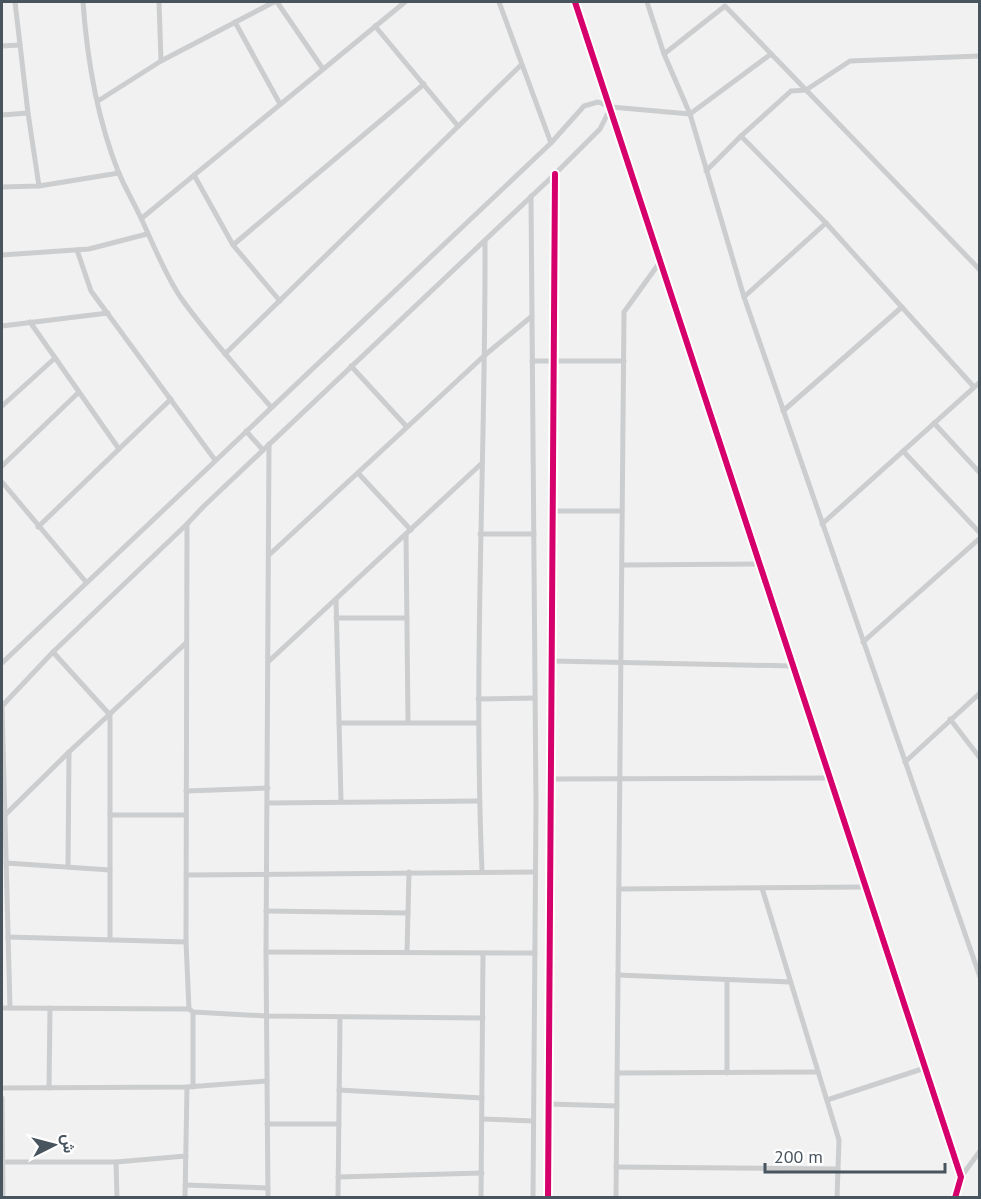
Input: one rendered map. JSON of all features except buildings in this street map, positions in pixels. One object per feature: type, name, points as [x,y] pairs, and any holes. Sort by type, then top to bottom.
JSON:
[{"type":"street","points":[[15,2],[39,186]]},
{"type":"street","points":[[83,2],[85,29],[109,146],[147,234],[180,296],[225,354],[271,406]]},
{"type":"street","points":[[159,2],[161,61]]},
{"type":"street","points":[[98,101],[161,61],[276,2],[323,69]]},
{"type":"street","points":[[499,2],[551,142]]},
{"type":"street","points":[[575,2],[961,1177]]},
{"type":"street","points":[[647,2],[664,54],[690,114],[744,297],[980,977]]},
{"type":"street","points":[[142,218],[401,3]]},
{"type":"street","points":[[664,54],[725,6],[980,270]]},
{"type":"street","points":[[235,22],[280,104]]},
{"type":"street","points":[[375,26],[458,126]]},
{"type":"street","points":[[2,46],[20,45]]},
{"type":"street","points":[[2,663],[551,142],[584,106],[598,102],[611,107],[690,114],[771,54]]},
{"type":"street","points":[[706,171],[791,91],[806,90],[850,61],[980,56]]},
{"type":"street","points":[[225,354],[521,65]]},
{"type":"street","points":[[233,245],[424,84]]},
{"type":"street","points":[[10,1008],[4,878],[6,863],[2,706],[53,652],[204,506],[555,174],[600,129],[611,107]]},
{"type":"street","points":[[2,115],[28,113]]},
{"type":"street","points":[[741,136],[826,223],[974,387]]},
{"type":"street","points":[[2,187],[39,186],[119,173]]},
{"type":"street","points":[[548,1197],[555,174]]},
{"type":"street","points":[[194,175],[233,245],[280,301]]},
{"type":"street","points":[[531,196],[535,698],[533,1197]]},
{"type":"street","points":[[744,297],[826,223]]},
{"type":"street","points":[[2,255],[89,249],[147,234]]},
{"type":"street","points":[[482,871],[478,699],[485,240]]},
{"type":"street","points":[[77,250],[91,291],[215,460]]},
{"type":"street","points":[[616,1197],[624,312],[660,262]]},
{"type":"street","points":[[783,411],[902,307]]},
{"type":"street","points":[[2,326],[108,313]]},
{"type":"street","points":[[269,555],[485,356],[532,316]]},
{"type":"street","points":[[30,322],[119,449]]},
{"type":"street","points":[[2,406],[55,358]]},
{"type":"street","points":[[532,361],[624,361]]},
{"type":"street","points":[[351,366],[407,428]]},
{"type":"street","points":[[822,524],[980,382]]},
{"type":"street","points":[[2,466],[79,392]]},
{"type":"street","points":[[38,527],[171,399]]},
{"type":"street","points":[[934,423],[980,473]]},
{"type":"street","points":[[246,431],[263,450]]},
{"type":"street","points":[[268,1197],[266,910],[269,444]]},
{"type":"street","points":[[903,451],[980,533]]},
{"type":"street","points":[[268,662],[481,464]]},
{"type":"street","points":[[358,473],[408,532],[408,722]]},
{"type":"street","points":[[2,482],[86,582]]},
{"type":"street","points":[[553,511],[622,512]]},
{"type":"street","points":[[185,1197],[191,1010],[186,942],[187,524]]},
{"type":"street","points":[[480,534],[534,534]]},
{"type":"street","points":[[863,642],[980,538]]},
{"type":"street","points":[[622,565],[760,564]]},
{"type":"street","points":[[336,599],[340,801]]},
{"type":"street","points":[[336,618],[407,618]]},
{"type":"street","points":[[5,815],[187,642]]},
{"type":"street","points":[[53,652],[111,715],[110,940]]},
{"type":"street","points":[[552,661],[793,666]]},
{"type":"street","points":[[905,762],[980,693]]},
{"type":"street","points":[[478,699],[535,698]]},
{"type":"street","points":[[950,719],[980,758]]},
{"type":"street","points":[[339,723],[478,723]]},
{"type":"street","points":[[68,867],[69,752]]},
{"type":"street","points":[[551,779],[830,778]]},
{"type":"street","points":[[186,791],[268,788]]},
{"type":"street","points":[[268,803],[479,801]]},
{"type":"street","points":[[110,815],[186,815]]},
{"type":"street","points":[[6,863],[110,870]]},
{"type":"street","points":[[407,952],[409,872]]},
{"type":"street","points":[[186,875],[535,872]]},
{"type":"street","points":[[619,889],[866,887]]},
{"type":"street","points":[[762,888],[839,1140],[837,1197]]},
{"type":"street","points":[[266,910],[408,913]]},
{"type":"street","points":[[8,937],[186,942]]},
{"type":"street","points":[[266,952],[535,953]]},
{"type":"street","points":[[482,1197],[483,952]]},
{"type":"street","points":[[618,975],[790,982]]},
{"type":"street","points":[[727,980],[727,1072]]},
{"type":"street","points":[[2,1008],[191,1010],[266,1016],[483,1018]]},
{"type":"street","points":[[49,1088],[51,1008]]},
{"type":"street","points":[[338,1197],[340,1017]]},
{"type":"street","points":[[826,1100],[925,1068]]},
{"type":"street","points":[[617,1073],[818,1072]]},
{"type":"street","points":[[2,1088],[190,1087],[267,1081]]},
{"type":"street","points":[[339,1090],[482,1098]]},
{"type":"street","points":[[2,1098],[3,1197]]},
{"type":"street","points":[[549,1104],[617,1106]]},
{"type":"street","points":[[482,1119],[533,1121]]},
{"type":"street","points":[[267,1124],[339,1124]]},
{"type":"street","points":[[955,1197],[961,1177],[980,1151]]},
{"type":"street","points":[[3,1162],[116,1162],[186,1156]]},
{"type":"street","points":[[116,1162],[117,1197]]},
{"type":"street","points":[[616,1167],[838,1169]]},
{"type":"street","points":[[338,1177],[482,1173]]},
{"type":"street","points":[[185,1185],[268,1188]]},
{"type":"cycle path","points":[[575,2],[961,1177],[955,1198]]},
{"type":"cycle path","points":[[548,1198],[555,174]]}]
